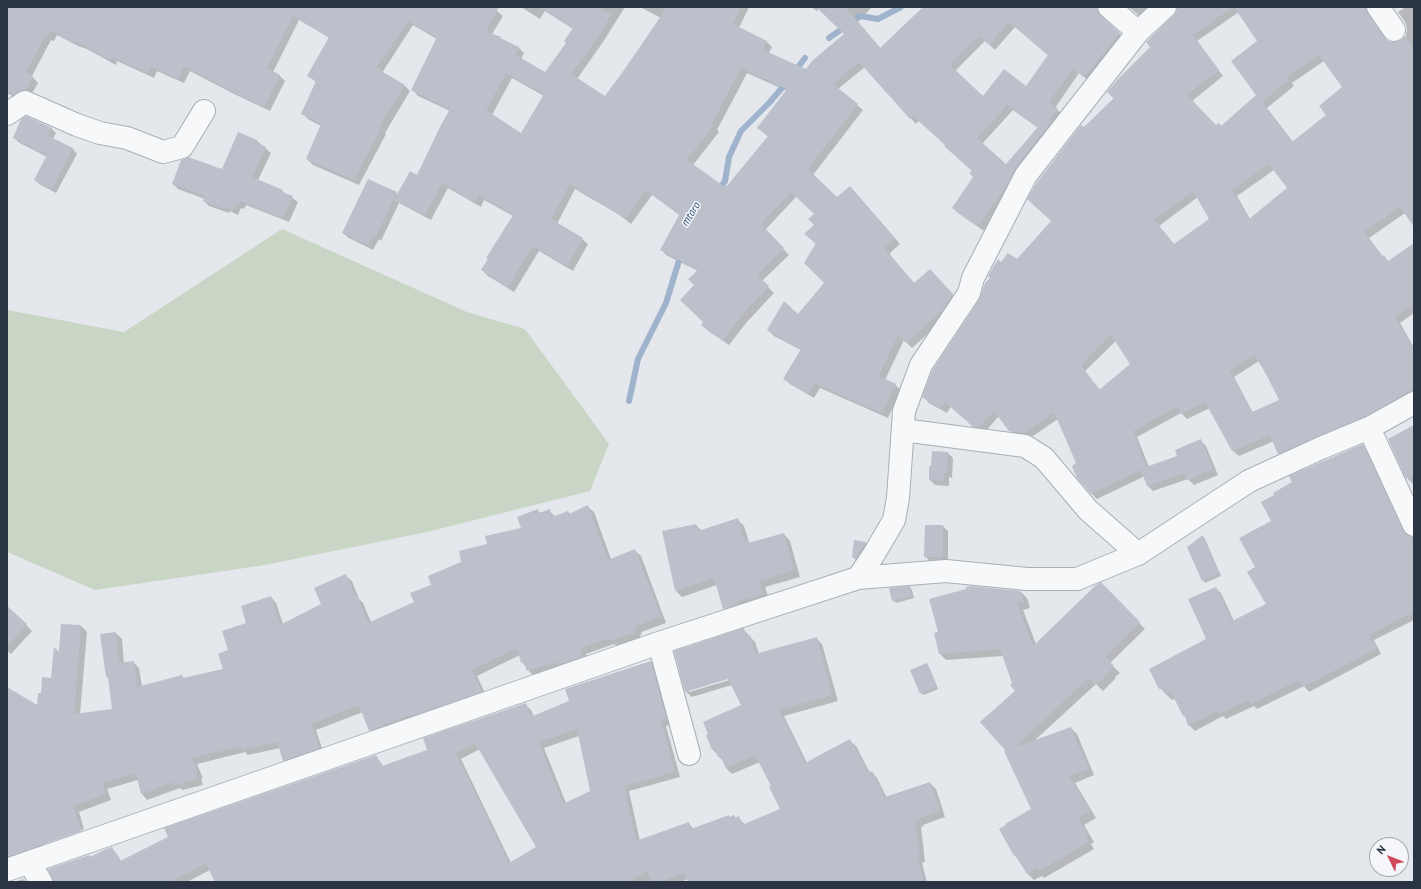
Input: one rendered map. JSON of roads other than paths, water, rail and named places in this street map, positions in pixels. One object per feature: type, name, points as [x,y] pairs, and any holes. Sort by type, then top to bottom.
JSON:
[{"type":"street","points":[[1109,7],[1138,32]]},
{"type":"street","points":[[858,578],[894,520],[898,498],[904,411],[921,365],[969,293],[973,278],[1026,175],[1138,32],[1165,7]]},
{"type":"street","points":[[1378,7],[1394,30]]},
{"type":"street","points":[[7,114],[25,102],[77,125],[100,133],[127,138],[164,152],[182,147],[204,111]]},
{"type":"street","points":[[7,870],[659,643],[858,578],[946,571],[1027,579],[1077,579],[1138,554],[1249,481],[1369,428],[1414,403]]},
{"type":"street","points":[[1369,428],[1414,525]]},
{"type":"street","points":[[903,430],[1025,446],[1044,458],[1088,510],[1138,554]]},
{"type":"street","points":[[659,643],[689,754]]},
{"type":"street","points":[[29,862],[40,882]]},
{"type":"waterway","name":"mtaro","points":[[829,38],[860,16],[878,19],[901,7]]},
{"type":"waterway","name":"mtaro","points":[[795,71],[805,58]]},
{"type":"waterway","name":"mtaro","points":[[718,191],[725,181],[729,157],[741,131],[769,103],[787,82]]},
{"type":"waterway","name":"mtaro","points":[[629,401],[638,359],[666,303],[681,254]]}]
